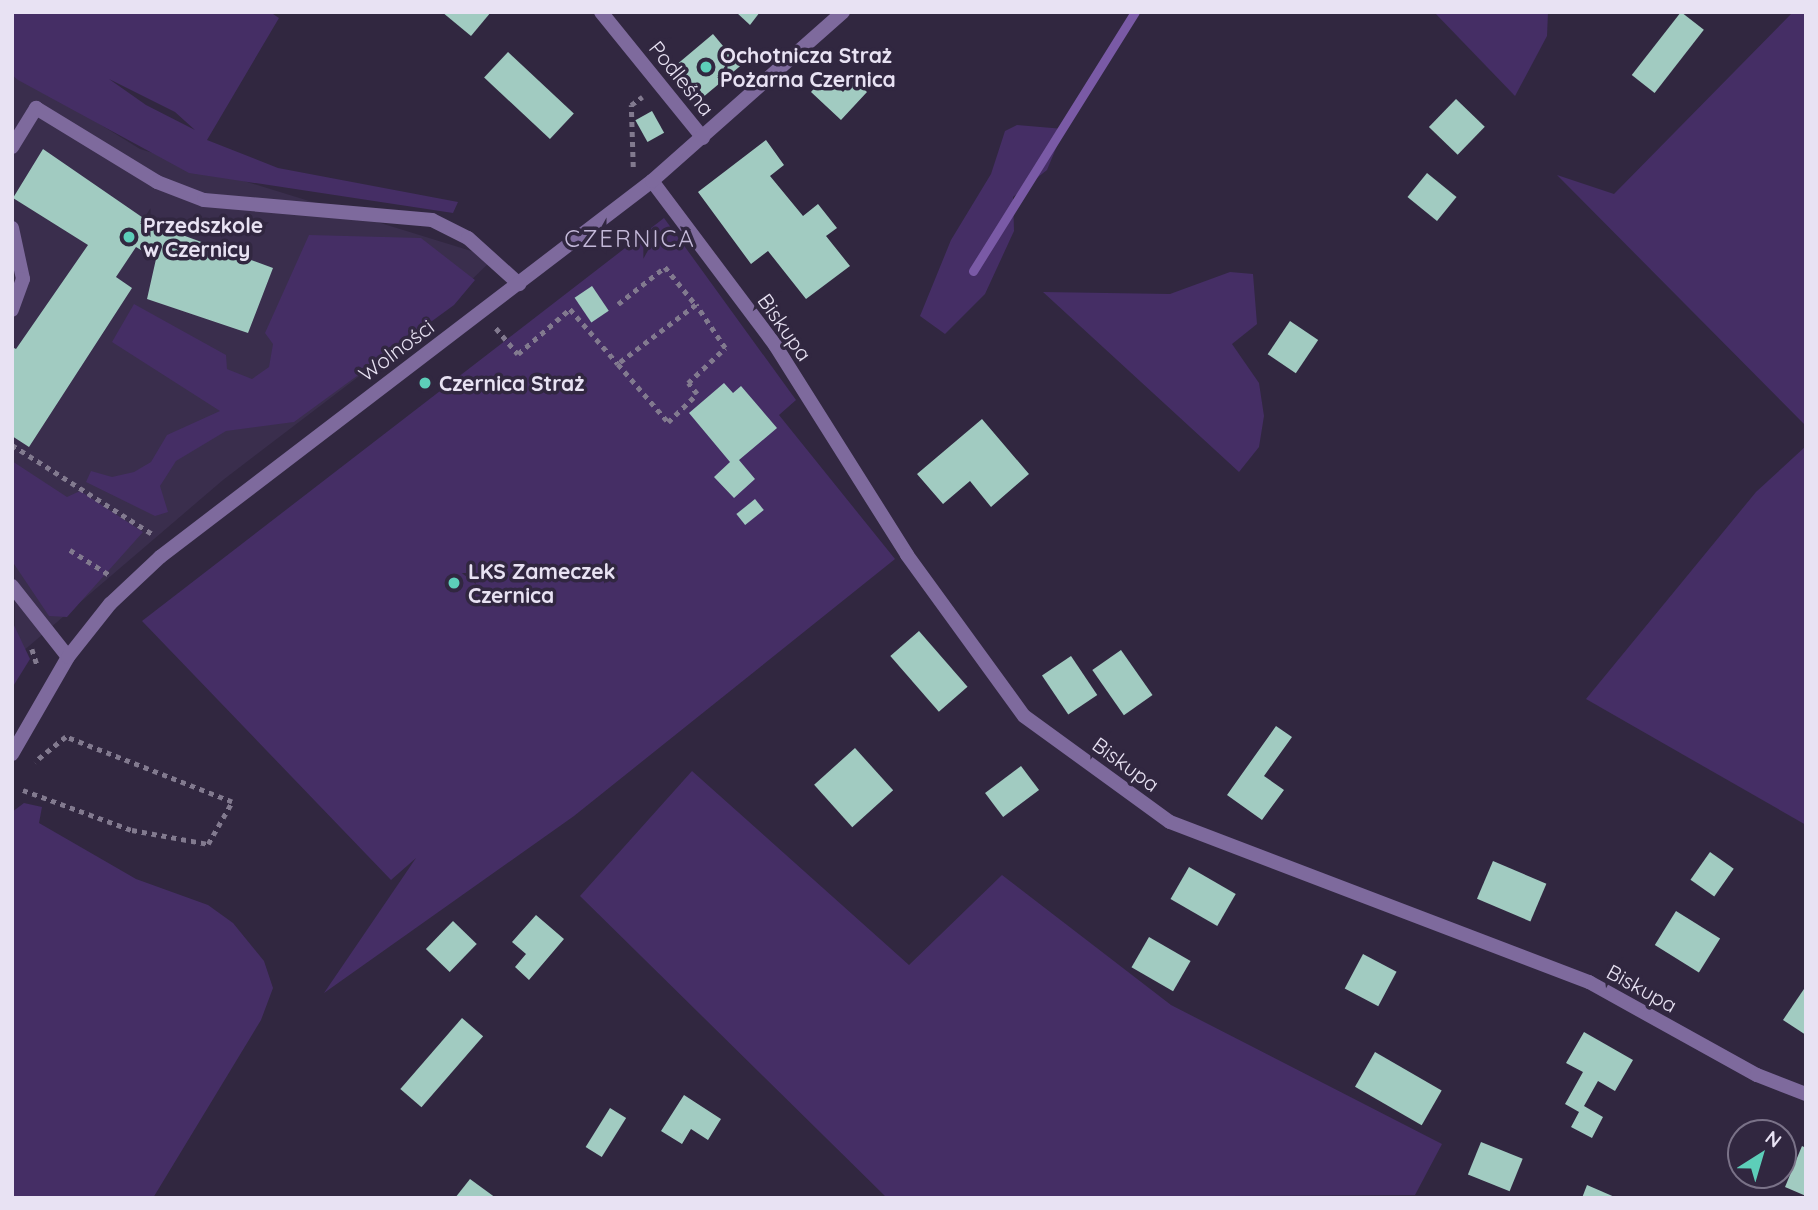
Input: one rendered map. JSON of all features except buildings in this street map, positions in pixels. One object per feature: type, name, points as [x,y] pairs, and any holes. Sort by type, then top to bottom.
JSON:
[{"type":"street","name":"Podleśna","points":[[601,12],[703,138]]},
{"type":"street","name":"Wolności","points":[[12,754],[68,657],[110,604],[172,547],[635,195],[703,138],[843,12]]},
{"type":"street","points":[[12,147],[36,108],[157,181],[204,200],[432,220],[468,238],[519,284]]},
{"type":"street","name":"Biskupa","points":[[652,181],[775,345],[907,555],[1024,716],[1170,822],[1589,982],[1757,1075],[1806,1094]]},
{"type":"street","points":[[12,228],[23,279],[12,310]]},
{"type":"street","points":[[12,586],[68,657]]},
{"type":"path","points":[[635,195],[631,105],[659,83]]},
{"type":"path","points":[[496,327],[518,354],[570,309],[668,422],[698,394],[688,383],[725,348],[666,267],[618,304]]},
{"type":"path","points":[[618,364],[696,305]]},
{"type":"path","points":[[12,445],[172,547]]},
{"type":"path","points":[[70,550],[111,576]]},
{"type":"path","points":[[23,790],[132,830],[208,844],[232,802],[66,737],[35,762]]},
{"type":"shaded area","points":[[12,12],[270,12],[279,18],[207,140],[278,168],[458,202],[453,213],[189,173],[12,75]],"holes":[[[109,79],[175,112],[195,130],[146,105]]]},
{"type":"shaded area","points":[[1434,12],[1548,12],[1547,36],[1515,96]]},
{"type":"shaded area","points":[[1793,12],[1806,12],[1806,426],[1557,175],[1614,194]]},
{"type":"shaded area","points":[[12,70],[140,149],[494,258],[421,329],[223,480],[15,658]]},
{"type":"shaded area","points":[[1017,125],[1064,129],[1047,170],[1013,197],[1014,231],[985,294],[945,334],[920,316],[951,240],[991,174],[1005,131]]},
{"type":"shaded area","name":"LKS Zameczek Czernica","points":[[664,218],[796,400],[779,415],[895,559],[574,816],[324,993],[416,858],[391,880],[142,621]]},
{"type":"shaded area","points":[[309,235],[421,238],[475,280],[454,305],[294,422],[226,431],[176,461],[160,486],[168,512],[155,516],[86,482],[91,471],[112,477],[134,472],[151,462],[167,435],[220,411],[112,342],[134,304],[226,355],[227,369],[252,379],[269,367],[273,344],[265,333]]},
{"type":"shaded area","points":[[1230,272],[1253,274],[1257,324],[1232,344],[1259,383],[1264,416],[1259,447],[1239,472],[1043,292],[1170,294]]},
{"type":"shaded area","points":[[1806,446],[1806,825],[1586,699],[1756,492]]},
{"type":"shaded area","points":[[12,461],[67,497],[80,491],[143,532],[67,617],[49,616],[12,561]]},
{"type":"shaded area","points":[[12,621],[30,659],[12,688]]},
{"type":"shaded area","points":[[692,771],[909,965],[1002,875],[1171,1005],[1442,1144],[1415,1195],[887,1198],[580,896]]},
{"type":"shaded area","points":[[24,803],[42,807],[39,823],[136,879],[208,905],[233,923],[264,961],[273,988],[261,1020],[153,1198],[12,1198],[12,812]]},
{"type":"waterway","points":[[973,271],[1135,12]]},
{"type":"place","name":"Ochotnicza Straż Pożarna Czernica","points":[[706,67]]},
{"type":"place","name":"Przedszkole w Czernicy","points":[[129,237]]},
{"type":"place","name":"Czernica Straż","points":[[425,383]]},
{"type":"place","name":"LKS Zameczek Czernica","points":[[454,583]]},
{"type":"district","name":"CZERNICA","points":[[630,239]]}]
